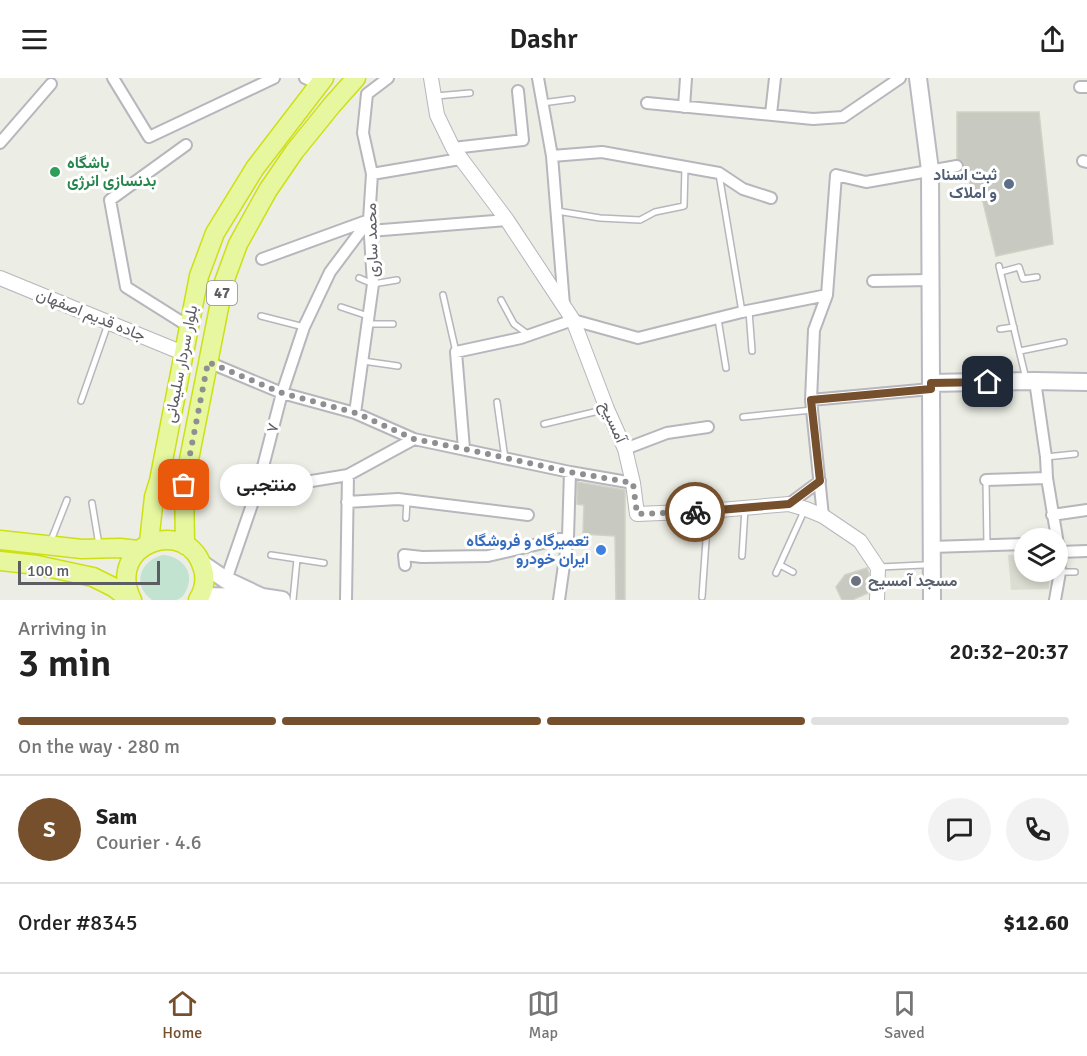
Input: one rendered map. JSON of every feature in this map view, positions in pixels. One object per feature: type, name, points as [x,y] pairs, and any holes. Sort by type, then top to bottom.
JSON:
[{"type":"highway","name":"بلوار سردار سلیمانی","points":[[185,545],[184,485],[224,282],[238,244],[268,190],[294,152],[356,78]]},
{"type":"highway","name":"بلوار سردار سلیمانی","points":[[143,546],[159,481],[199,276],[215,233],[255,168],[316,80]]},
{"type":"highway","points":[[154,497],[160,505],[169,508],[178,507],[185,501]]},
{"type":"highway","points":[[0,540],[93,549],[143,546],[161,540],[174,540],[195,553],[201,563],[204,575],[201,599]]},
{"type":"highway","name":"47","points":[[131,600],[125,580],[127,568],[131,558],[143,546]]},
{"type":"highway","points":[[82,575],[90,573],[95,566],[93,549]]},
{"type":"highway","points":[[0,561],[38,565],[93,577],[113,587],[131,600]]},
{"type":"main road","points":[[918,78],[930,170],[932,600]]},
{"type":"main road","points":[[931,389],[1031,381],[1087,382]]},
{"type":"main road","points":[[924,600],[921,421],[931,389]]},
{"type":"main road","points":[[201,563],[226,580],[262,597]]},
{"type":"main road","points":[[201,599],[262,597],[282,600]]},
{"type":"street","points":[[113,78],[149,137],[274,78]]},
{"type":"street","name":"محمد ساری","points":[[356,413],[373,284],[369,226],[372,174],[363,133],[367,94],[388,78]]},
{"type":"street","name":"آمسیح","points":[[431,78],[437,115],[456,154],[507,220],[573,320],[625,449],[637,514],[789,504],[824,516],[860,541],[878,567]]},
{"type":"street","points":[[538,78],[552,156],[564,305]]},
{"type":"street","points":[[684,107],[686,78]]},
{"type":"street","points":[[771,114],[775,78]]},
{"type":"street","points":[[647,103],[813,119],[843,117],[900,78]]},
{"type":"street","points":[[0,143],[51,84]]},
{"type":"street","points":[[372,174],[523,140],[518,91]]},
{"type":"street","points":[[186,145],[110,200],[126,287],[188,326]]},
{"type":"street","points":[[552,156],[602,152],[719,173],[743,189],[771,198]]},
{"type":"street","points":[[824,516],[812,405],[814,330],[827,295],[836,175],[866,182],[957,166]]},
{"type":"street","points":[[262,259],[369,226],[507,220]]},
{"type":"street","name":"۷","points":[[226,580],[257,490],[282,393],[304,327],[330,272],[369,226]]},
{"type":"street","points":[[873,281],[930,280]]},
{"type":"street","name":"جاده قدیم اصفهان","points":[[2,283],[109,322],[183,353]]},
{"type":"street","points":[[465,449],[456,352],[521,338],[573,320],[638,338],[746,311],[827,295]]},
{"type":"street","points":[[208,362],[247,384],[356,413],[414,439],[633,483]]},
{"type":"street","points":[[1031,381],[1046,457],[1055,528]]},
{"type":"street","points":[[812,405],[931,389]]},
{"type":"street","points":[[625,449],[666,433],[708,427]]},
{"type":"street","points":[[257,490],[348,475],[414,439]]},
{"type":"street","points":[[559,600],[568,537],[570,472]]},
{"type":"street","points":[[346,600],[348,475]]},
{"type":"street","points":[[986,480],[1047,478]]},
{"type":"street","points":[[789,504],[820,481]]},
{"type":"street","points":[[348,502],[398,499],[528,515]]},
{"type":"street","points":[[1052,515],[1087,510]]},
{"type":"street","points":[[405,565],[404,555],[488,556],[568,537]]},
{"type":"street","points":[[932,547],[1014,544]]},
{"type":"street","points":[[1068,547],[1087,551]]},
{"type":"street","points":[[877,600],[878,567]]},
{"type":"street","points":[[1055,600],[1057,582]]},
{"type":"lane","points":[[434,97],[470,93]]},
{"type":"lane","points":[[542,103],[572,99]]},
{"type":"lane","points":[[556,211],[600,218],[640,220],[655,212],[684,206],[686,167]]},
{"type":"lane","points":[[719,173],[752,351]]},
{"type":"lane","points":[[1031,381],[1020,351],[1000,269],[1019,267],[1023,279],[1037,278]]},
{"type":"lane","points":[[358,278],[373,284],[397,280]]},
{"type":"lane","points":[[443,295],[456,352]]},
{"type":"lane","points":[[501,300],[514,324],[530,335]]},
{"type":"lane","points":[[341,307],[369,320],[393,324]]},
{"type":"lane","points":[[261,316],[304,327]]},
{"type":"lane","points":[[718,319],[726,368]]},
{"type":"lane","points":[[81,400],[109,322]]},
{"type":"lane","points":[[1000,329],[1014,327]]},
{"type":"lane","points":[[1020,351],[1064,342]]},
{"type":"lane","points":[[363,361],[398,366]]},
{"type":"lane","points":[[497,402],[505,459]]},
{"type":"lane","points":[[743,417],[812,405]]},
{"type":"lane","points":[[544,424],[607,409]]},
{"type":"lane","points":[[1046,457],[1075,454]]},
{"type":"lane","points":[[986,480],[987,545]]},
{"type":"lane","points":[[40,545],[52,537],[67,500]]},
{"type":"lane","points":[[406,518],[407,500]]},
{"type":"lane","points":[[92,503],[93,549]]},
{"type":"lane","points":[[742,556],[746,508]]},
{"type":"lane","points":[[776,573],[806,508]]},
{"type":"lane","points":[[702,597],[708,511]]},
{"type":"lane","points":[[271,555],[324,563]]},
{"type":"lane","points":[[293,600],[297,559]]},
{"type":"lane","points":[[780,565],[793,572]]},
{"type":"lane","points":[[878,567],[923,565]]},
{"type":"lane","points":[[1068,572],[1076,572]]},
{"type":"shaded area","points":[[1008,555],[1014,555],[1014,582],[1049,582],[1049,589],[1011,590]]},
{"type":"green space","points":[[163,555],[176,558],[188,572],[189,584],[181,598],[176,600],[152,600],[146,594],[140,581],[148,562]]},
{"type":"building","name":"ثبت اسناد و املاک","points":[[957,112],[1039,112],[1053,244],[996,256],[983,202],[962,172],[963,162],[957,159]]},
{"type":"building","points":[[577,482],[625,490],[625,600],[616,600],[615,536],[583,534],[584,505],[577,504]]},
{"type":"building","name":"مسجد آمسیح","points":[[867,568],[868,593],[852,600],[842,600],[836,587],[845,575]]},
{"type":"way so far","points":[[184,485],[208,362],[282,393],[356,413],[414,439],[633,483],[637,514],[695,512]]},
{"type":"place","name":"باشگاه بدنسازی انرژی","points":[[55,172]]},
{"type":"place","name":"ثبت اسناد و املاک","points":[[1009,184]]},
{"type":"place","name":"منتجبی","points":[[184,485]]},
{"type":"place","name":"تعمیرگاه و فروشگاه ایران خودرو","points":[[601,550]]},
{"type":"place","name":"مسجد آمسیح","points":[[856,581]]},
{"type":"route","points":[[695,512],[789,504],[820,481],[811,400],[931,389],[931,383],[988,382]]}]
